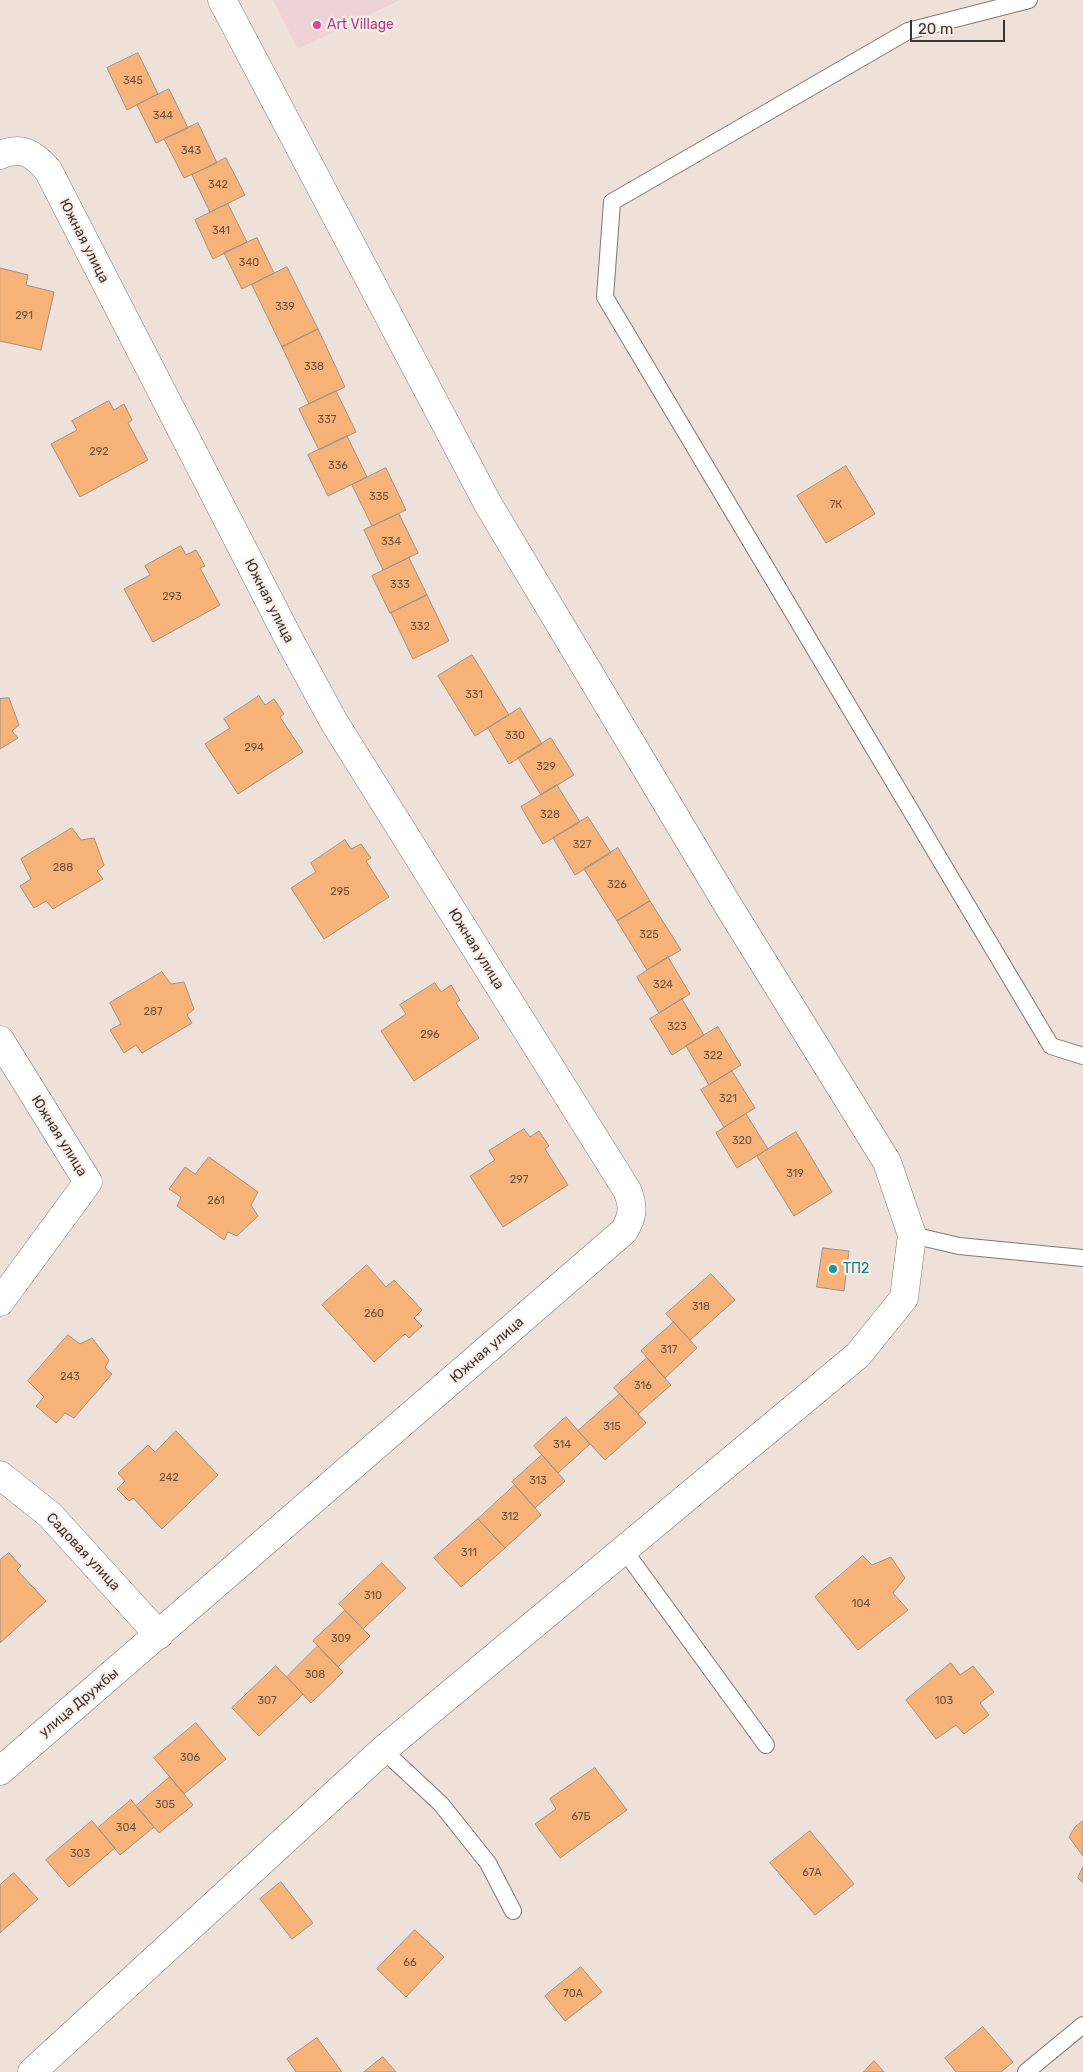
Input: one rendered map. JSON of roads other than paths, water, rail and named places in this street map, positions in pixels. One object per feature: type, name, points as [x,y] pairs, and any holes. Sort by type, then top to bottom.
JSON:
[{"type":"street","points":[[32,2072],[384,1750],[858,1355],[904,1298],[912,1236],[887,1162],[729,907],[488,504],[222,0]]},
{"type":"street","name":"Южная улица","points":[[0,155],[8,152],[24,151],[36,157],[48,170],[291,643],[334,722],[622,1182],[632,1202],[632,1217],[624,1231],[159,1635]]},
{"type":"street","name":"Южная улица","points":[[0,1040],[88,1182],[0,1302]]},
{"type":"street","name":"Садовая улица","points":[[0,1475],[50,1514],[159,1635]]},
{"type":"street","name":"улица Дружбы","points":[[0,1771],[159,1635]]},
{"type":"lane","points":[[1029,0],[908,31],[612,202],[605,297],[1051,1046],[1083,1056]]},
{"type":"lane","points":[[912,1236],[959,1246],[1083,1258]]},
{"type":"lane","points":[[624,1550],[766,1745]]},
{"type":"lane","points":[[384,1750],[441,1804],[488,1864],[513,1911]]},
{"type":"lane","points":[[1026,2072],[1083,2025]]},
{"type":"place","name":"Art Village","points":[[317,25]]},
{"type":"place","name":"ТП2","points":[[833,1269]]}]
